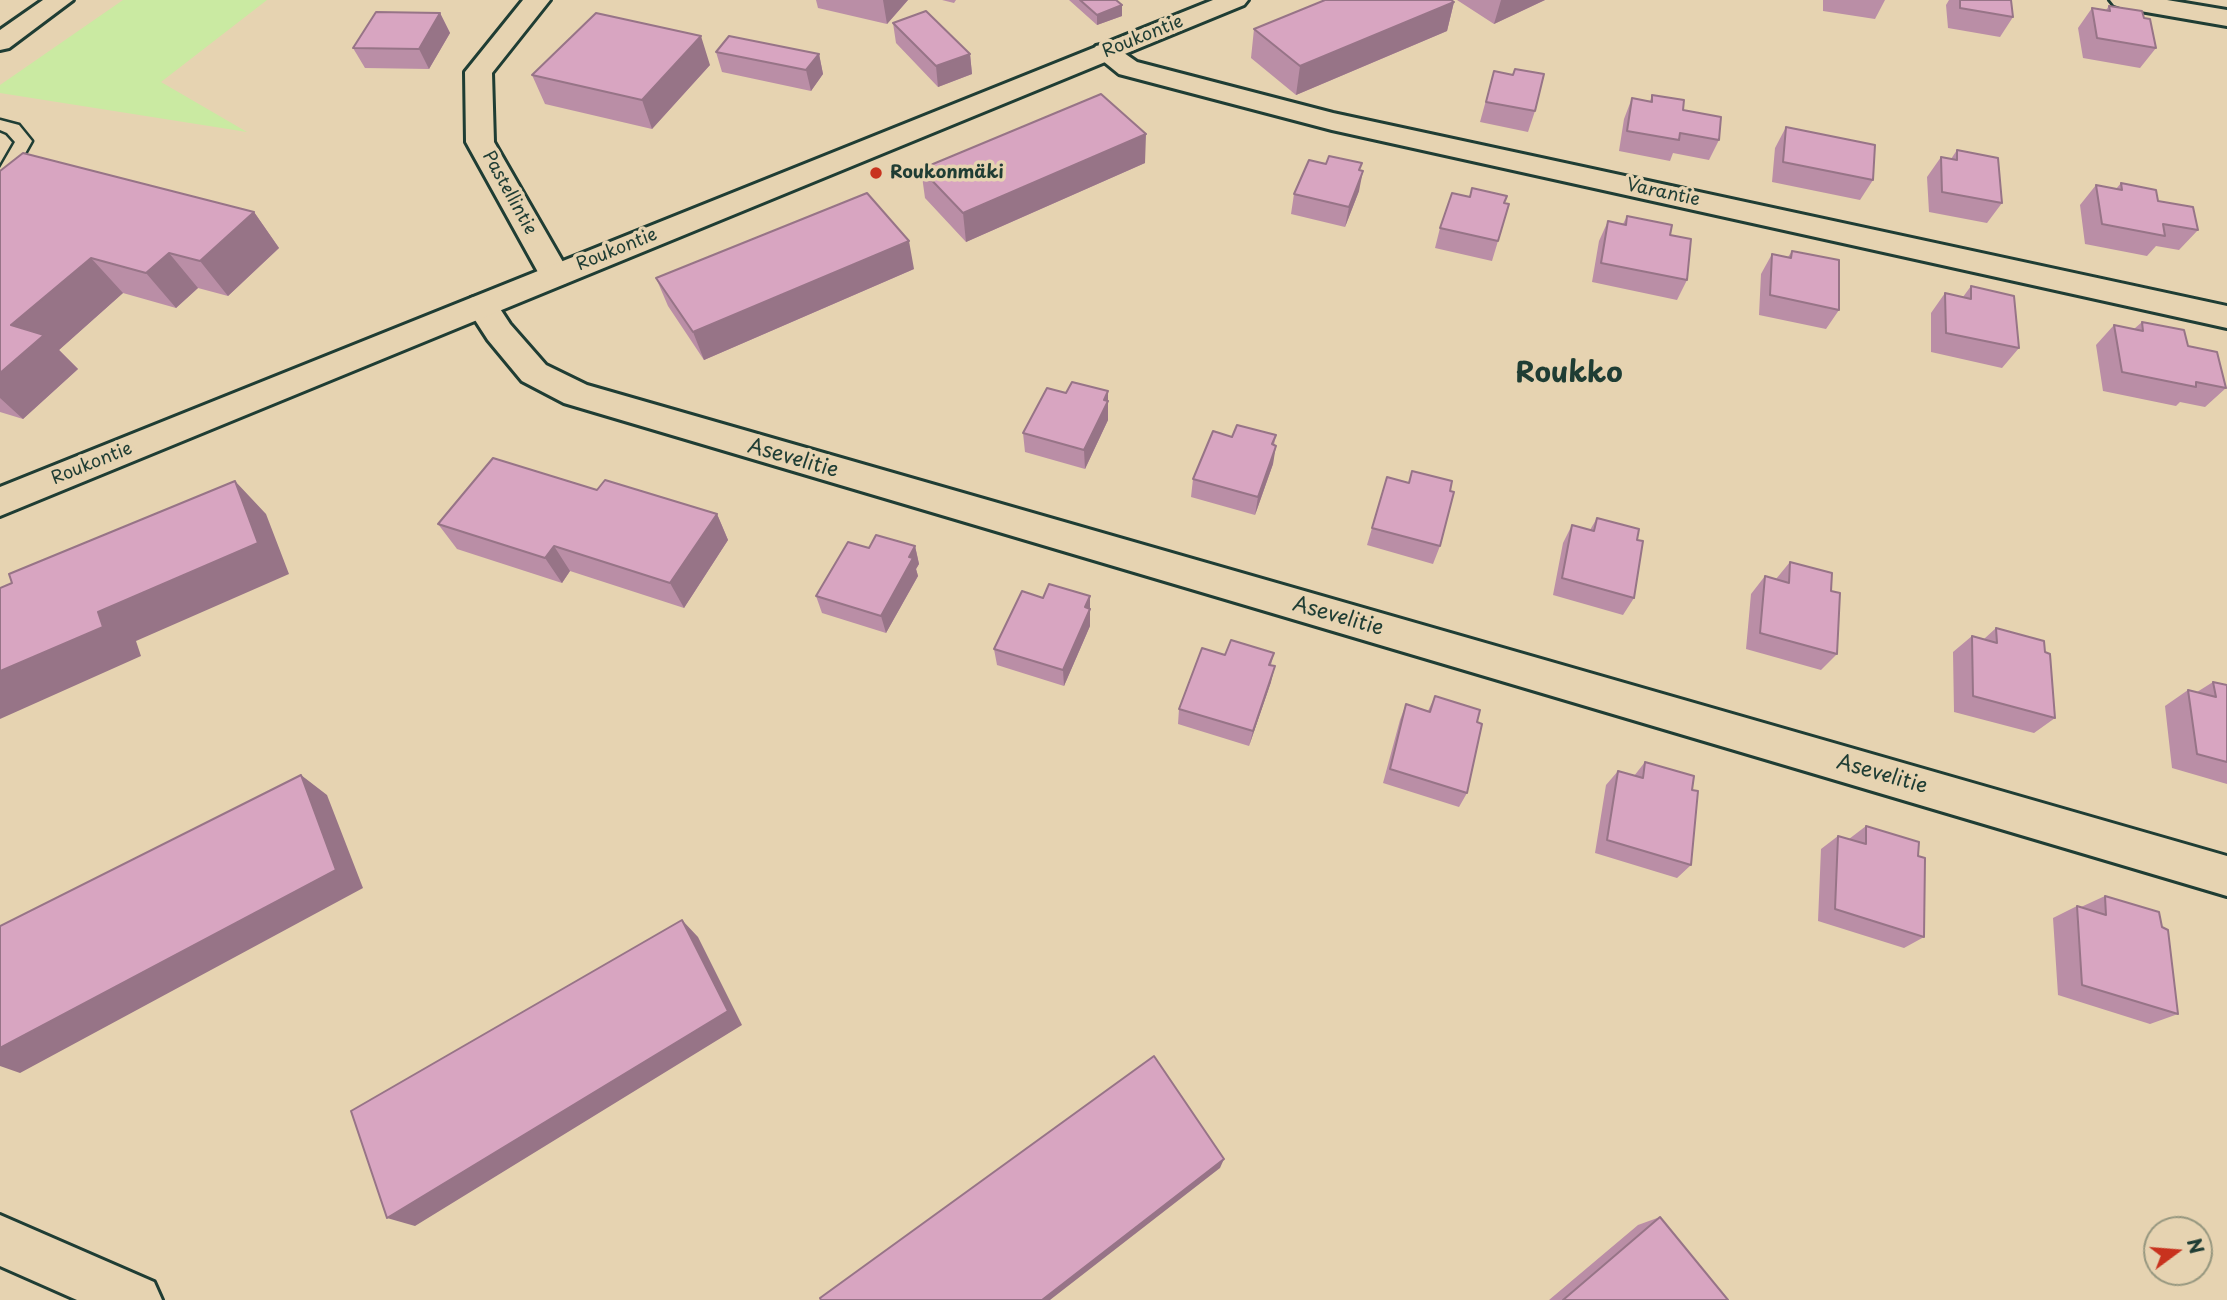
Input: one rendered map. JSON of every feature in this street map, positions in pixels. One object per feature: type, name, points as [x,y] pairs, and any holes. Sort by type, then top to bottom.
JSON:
[{"type":"street","points":[[0,42],[60,0]]},
{"type":"street","name":"Pastellintie","points":[[537,0],[478,72],[480,142],[555,276]]},
{"type":"street","name":"Roukontie","points":[[0,502],[1235,0]]},
{"type":"street","points":[[2123,0],[2227,18]]},
{"type":"street","name":"Varantie","points":[[1105,52],[1128,68],[1332,121],[2227,317]]},
{"type":"street","name":"Asevelitie","points":[[481,306],[534,373],[576,394],[2227,876]]},
{"type":"street","points":[[0,1240],[136,1300]]},
{"type":"lane","points":[[0,125],[13,129],[24,141],[0,177]]},
{"type":"green space","points":[[123,0],[267,0],[161,82],[247,132],[0,93],[0,85]]},
{"type":"building","points":[[1080,0],[1116,0],[1122,5],[1097,15]]},
{"type":"building","points":[[1325,0],[1454,2],[1300,66],[1254,29]]},
{"type":"building","points":[[1960,0],[2011,0],[2013,17],[1960,8]]},
{"type":"building","points":[[2109,6],[2142,11],[2144,18],[2150,19],[2156,48],[2097,38],[2092,8],[2110,11]]},
{"type":"building","points":[[926,11],[970,54],[936,66],[893,23]]},
{"type":"building","points":[[376,12],[440,13],[419,49],[353,48]]},
{"type":"building","points":[[596,13],[701,36],[642,100],[532,75]]},
{"type":"building","points":[[729,36],[819,54],[806,70],[716,52]]},
{"type":"building","points":[[1515,69],[1544,74],[1535,111],[1486,102],[1494,71],[1513,75]]},
{"type":"building","points":[[1101,94],[1146,134],[963,213],[921,169]]},
{"type":"building","points":[[1652,95],[1684,100],[1683,110],[1721,117],[1719,140],[1680,133],[1679,140],[1627,131],[1632,98],[1652,102]]},
{"type":"building","points":[[1786,127],[1875,145],[1873,180],[1783,162]]},
{"type":"building","points":[[1957,150],[1998,158],[2002,203],[1942,192],[1941,157],[1957,160]]},
{"type":"building","points":[[23,153],[254,212],[200,261],[169,253],[146,273],[91,258],[11,325],[44,335],[0,373],[0,171]]},
{"type":"building","points":[[1329,156],[1362,163],[1359,170],[1363,171],[1349,207],[1294,194],[1309,160],[1326,164]]},
{"type":"building","points":[[2121,183],[2156,190],[2158,201],[2193,207],[2198,230],[2163,224],[2165,236],[2102,224],[2096,185],[2122,190]]},
{"type":"building","points":[[1472,188],[1507,196],[1504,203],[1509,204],[1498,241],[1440,228],[1452,193],[1470,197]]},
{"type":"building","points":[[867,193],[909,241],[693,332],[656,278]]},
{"type":"building","points":[[1627,216],[1672,225],[1670,235],[1691,239],[1687,280],[1601,263],[1608,221],[1626,225]]},
{"type":"building","points":[[1792,251],[1839,260],[1839,310],[1770,295],[1772,254],[1791,258]]},
{"type":"building","points":[[1971,286],[2014,296],[2019,348],[1946,333],[1945,293],[1971,299]]},
{"type":"building","points":[[2142,322],[2184,330],[2188,346],[2217,352],[2226,388],[2196,382],[2196,387],[2122,372],[2114,325],[2143,331]]},
{"type":"building","points":[[1072,382],[1108,391],[1104,400],[1108,401],[1084,450],[1023,433],[1047,388],[1066,393]]},
{"type":"building","points":[[1237,425],[1276,435],[1272,444],[1276,446],[1258,497],[1193,479],[1213,431],[1232,437]]},
{"type":"building","points":[[493,458],[597,490],[605,480],[717,514],[670,583],[554,546],[545,558],[438,524]]},
{"type":"building","points":[[1412,471],[1452,481],[1450,491],[1454,492],[1440,546],[1372,528],[1387,477],[1409,483]]},
{"type":"building","points":[[235,481],[258,543],[98,612],[103,627],[0,671],[0,588],[12,583],[9,574]]},
{"type":"building","points":[[1597,518],[1639,529],[1637,540],[1643,541],[1634,598],[1562,578],[1572,525],[1594,531]]},
{"type":"building","points":[[876,535],[915,546],[909,557],[913,558],[881,616],[816,596],[848,542],[869,548]]},
{"type":"building","points":[[1790,562],[1832,573],[1831,591],[1840,593],[1837,654],[1760,633],[1765,576],[1789,583]]},
{"type":"building","points":[[1049,584],[1090,596],[1085,607],[1090,609],[1063,670],[994,649],[1022,591],[1043,598]]},
{"type":"building","points":[[1996,628],[2044,641],[2045,652],[2050,654],[2055,718],[1973,696],[1972,636],[1997,643]]},
{"type":"building","points":[[1231,640],[1274,653],[1269,665],[1275,666],[1253,731],[1179,709],[1202,648],[1225,655]]},
{"type":"building","points":[[2213,682],[2227,685],[2227,762],[2197,754],[2188,690],[2216,697]]},
{"type":"building","points":[[1435,696],[1480,710],[1477,722],[1482,724],[1467,793],[1390,769],[1406,704],[1430,712]]},
{"type":"building","points":[[1645,762],[1694,776],[1692,790],[1698,791],[1691,865],[1607,840],[1618,771],[1643,778]]},
{"type":"building","points":[[301,775],[336,870],[0,1048],[0,926]]},
{"type":"building","points":[[1866,826],[1919,842],[1918,856],[1925,858],[1924,937],[1835,909],[1838,836],[1866,844]]},
{"type":"building","points":[[2105,896],[2159,912],[2162,927],[2168,930],[2178,1014],[2082,985],[2077,906],[2106,915]]},
{"type":"building","points":[[682,920],[728,1011],[387,1218],[351,1111]]},
{"type":"building","points":[[1154,1056],[1224,1159],[1042,1300],[821,1300],[820,1298]]},
{"type":"building","points":[[1660,1217],[1728,1300],[1563,1300]]},
{"type":"place","name":"Roukonmäki","points":[[876,173]]},
{"type":"district","name":"Roukko","points":[[1569,374]]}]
